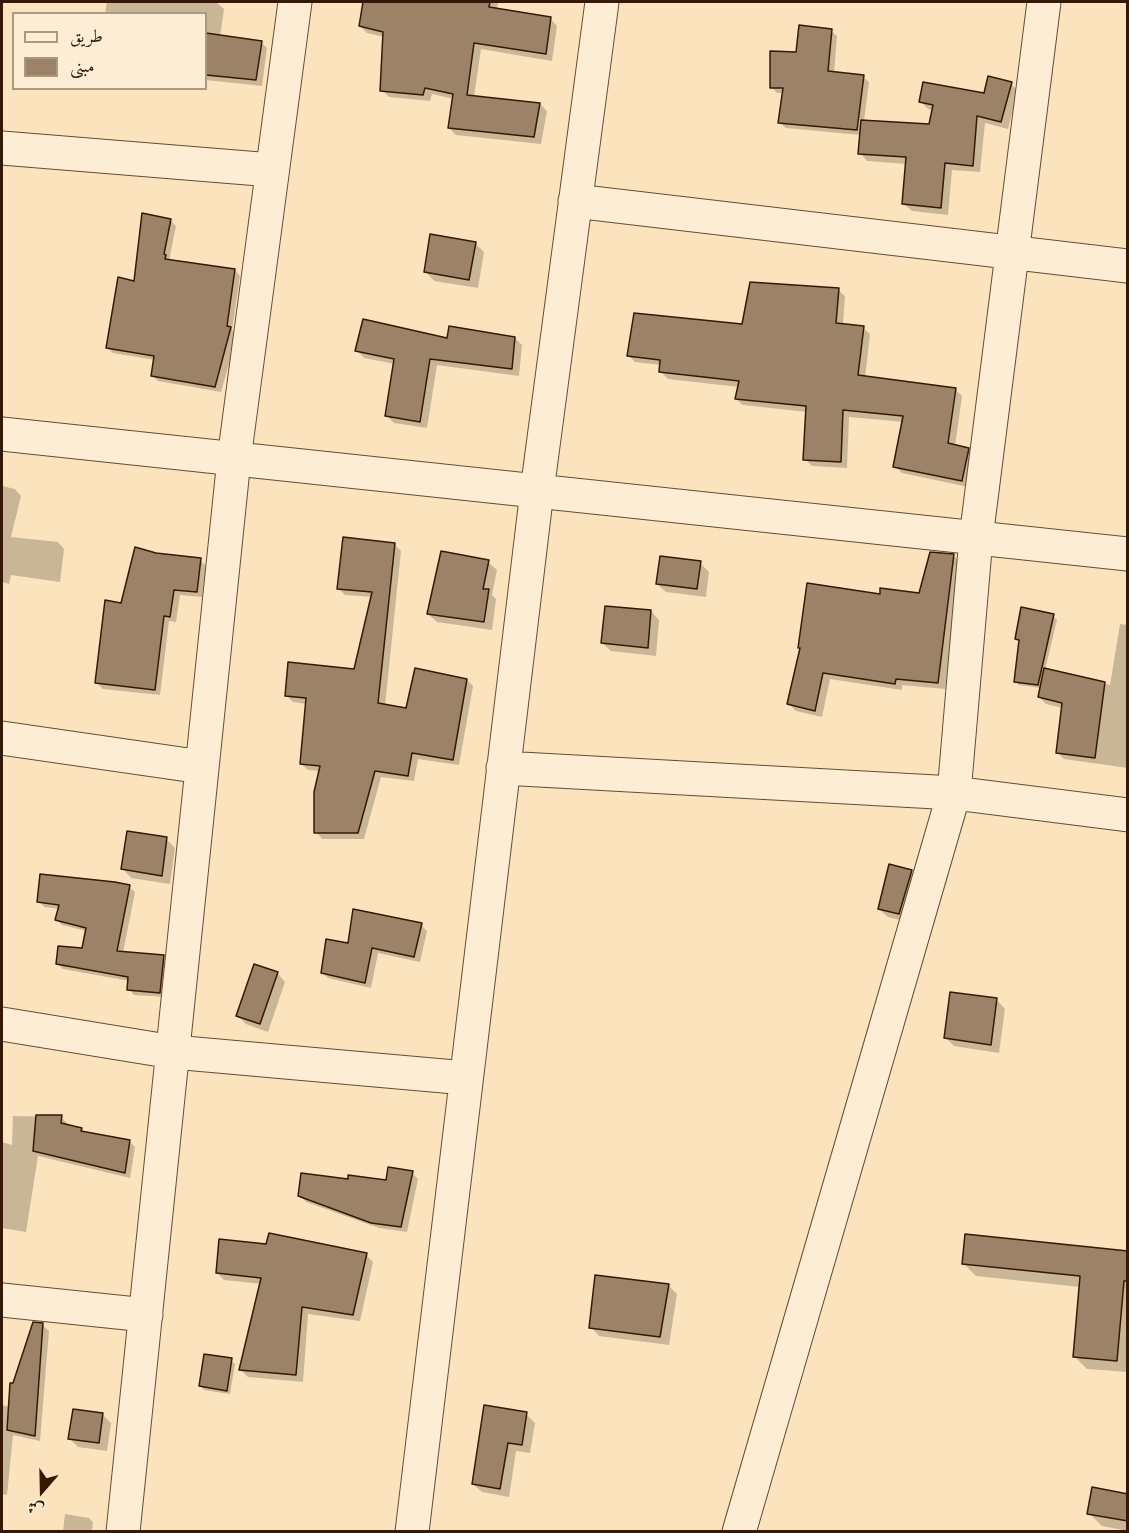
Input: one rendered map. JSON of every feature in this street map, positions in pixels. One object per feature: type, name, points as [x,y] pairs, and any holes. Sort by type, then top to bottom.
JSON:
[{"type":"street","points":[[123,1532],[234,459],[295,2]]},
{"type":"street","points":[[412,1532],[537,491],[602,2]]},
{"type":"street","points":[[738,1532],[954,793],[976,538],[1044,2]]},
{"type":"street","points":[[2,148],[272,170]]},
{"type":"street","points":[[575,201],[1128,266]]},
{"type":"street","points":[[2,434],[1128,554]]},
{"type":"street","points":[[2,738],[202,767]]},
{"type":"street","points":[[503,768],[954,793],[1128,815]]},
{"type":"street","points":[[2,1024],[172,1052],[466,1078]]},
{"type":"street","points":[[2,1300],[146,1315]]},
{"type":"building","points":[[363,2],[490,2],[489,7],[551,17],[546,54],[474,43],[467,95],[540,103],[534,137],[448,128],[453,94],[425,88],[423,95],[380,91],[383,32],[359,26]]},
{"type":"building","points":[[799,25],[832,29],[828,71],[864,75],[857,130],[778,123],[783,88],[770,88],[770,51],[796,52]]},
{"type":"building","points":[[207,33],[262,41],[256,80],[207,75]]},
{"type":"building","points":[[988,76],[1012,82],[1001,122],[977,116],[973,166],[945,163],[941,208],[902,204],[906,157],[858,154],[861,120],[929,124],[933,105],[919,102],[923,82],[984,93]]},
{"type":"building","points":[[142,213],[171,219],[165,259],[235,269],[227,326],[231,327],[215,387],[151,376],[154,356],[106,348],[118,277],[134,281]]},
{"type":"building","points":[[430,234],[476,242],[469,280],[424,272]]},
{"type":"building","points":[[750,282],[839,288],[836,323],[864,326],[858,375],[956,388],[948,443],[969,448],[962,481],[893,467],[903,416],[843,410],[841,462],[803,460],[806,406],[735,399],[739,381],[659,372],[660,360],[627,356],[634,313],[742,324]]},
{"type":"building","points":[[363,319],[447,338],[449,326],[515,337],[512,369],[430,359],[420,422],[385,416],[394,359],[355,351]]},
{"type":"building","points":[[343,537],[395,543],[378,703],[406,708],[415,668],[467,679],[453,760],[412,753],[408,776],[375,771],[358,833],[314,833],[314,792],[320,766],[300,764],[306,698],[285,696],[288,662],[354,669],[372,592],[337,589]]},
{"type":"building","points":[[135,547],[156,553],[201,558],[197,592],[174,590],[170,617],[164,616],[155,690],[95,683],[105,600],[121,603]]},
{"type":"building","points":[[441,551],[489,560],[483,589],[489,589],[484,622],[427,614]]},
{"type":"building","points":[[930,552],[954,554],[938,683],[896,679],[895,684],[823,673],[815,711],[787,704],[800,648],[798,648],[807,583],[880,594],[880,588],[919,593]]},
{"type":"building","points":[[660,556],[701,561],[697,589],[656,584]]},
{"type":"building","points":[[605,606],[651,610],[648,648],[601,643]]},
{"type":"building","points":[[1021,607],[1054,614],[1038,685],[1014,682],[1019,640],[1015,639]]},
{"type":"building","points":[[1044,668],[1105,682],[1095,758],[1056,753],[1062,703],[1038,697]]},
{"type":"building","points":[[127,831],[167,837],[162,876],[121,869]]},
{"type":"building","points":[[889,864],[912,870],[899,914],[878,909]]},
{"type":"building","points":[[40,874],[130,885],[117,951],[164,955],[160,993],[127,990],[128,977],[56,964],[58,946],[82,948],[86,928],[55,920],[59,905],[37,902]]},
{"type":"building","points":[[353,909],[422,923],[414,957],[372,948],[365,983],[321,973],[326,939],[348,943]]},
{"type":"building","points":[[254,964],[278,972],[260,1024],[236,1016]]},
{"type":"building","points":[[950,992],[997,998],[991,1045],[944,1038]]},
{"type":"building","points":[[36,1115],[62,1115],[61,1123],[82,1128],[81,1131],[130,1140],[125,1173],[33,1151]]},
{"type":"building","points":[[388,1167],[413,1171],[401,1227],[371,1223],[298,1196],[301,1173],[348,1179],[348,1175],[386,1180]]},
{"type":"building","points":[[269,1233],[367,1253],[353,1315],[302,1307],[296,1375],[239,1370],[261,1278],[216,1273],[219,1239],[266,1244]]},
{"type":"building","points":[[965,1234],[1128,1251],[1128,1281],[1124,1281],[1117,1361],[1073,1357],[1080,1276],[962,1264]]},
{"type":"building","points":[[595,1275],[669,1284],[660,1337],[589,1328]]},
{"type":"building","points":[[33,1322],[43,1323],[35,1436],[7,1430],[10,1383],[13,1383]]},
{"type":"building","points":[[204,1354],[232,1358],[227,1391],[199,1386]]},
{"type":"building","points":[[484,1405],[527,1412],[522,1445],[508,1443],[500,1489],[472,1484]]},
{"type":"building","points":[[73,1409],[103,1413],[99,1443],[68,1439]]},
{"type":"building","points":[[1092,1487],[1128,1494],[1128,1521],[1087,1514]]}]
